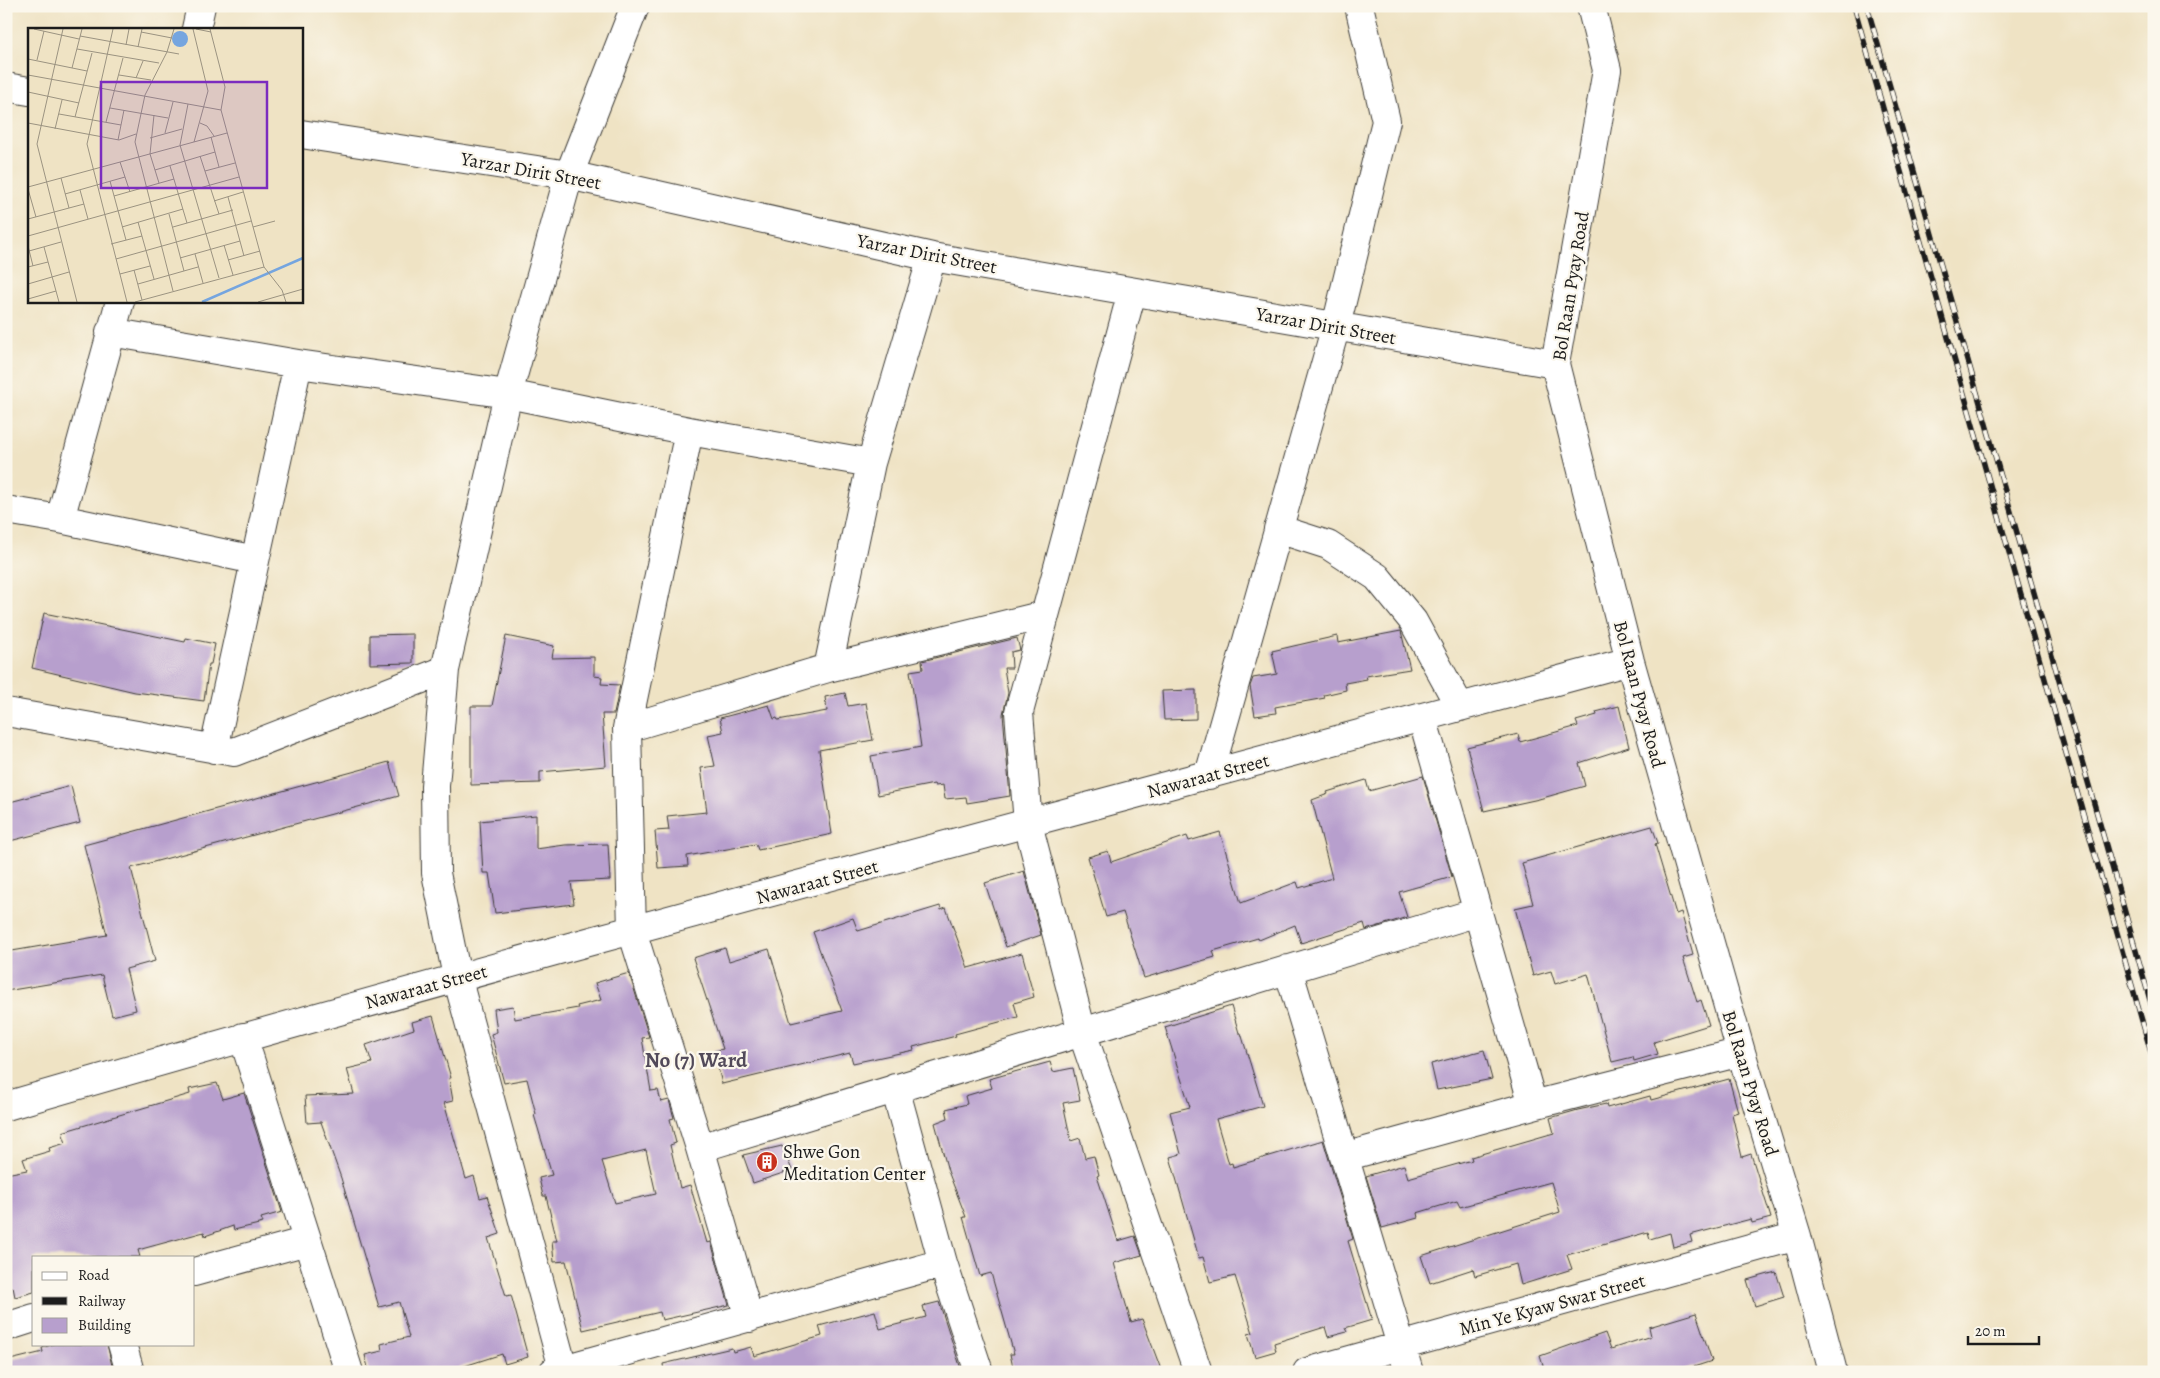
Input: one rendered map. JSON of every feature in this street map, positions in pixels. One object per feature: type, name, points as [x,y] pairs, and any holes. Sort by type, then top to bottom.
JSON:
[{"type":"street","points":[[196,28],[201,6]]},
{"type":"street","points":[[635,6],[569,175],[508,394],[446,670],[435,786],[436,873],[457,977],[560,1371],[943,1263]]},
{"type":"street","points":[[1208,775],[1336,326],[1386,121],[1359,6]]},
{"type":"street","name":"Bol Raan Pyay Road","points":[[1591,6],[1607,70],[1555,364],[1630,661],[1741,1052],[1796,1236],[1833,1372]]},
{"type":"street","points":[[6,87],[28,91]]},
{"type":"street","name":"Yarzar Dirit Street","points":[[302,134],[569,175],[932,257],[1555,364]]},
{"type":"street","points":[[828,668],[871,463],[932,257]]},
{"type":"street","points":[[1132,292],[1019,712],[1028,824],[1082,1032],[1198,1372]]},
{"type":"street","points":[[60,519],[120,302]]},
{"type":"street","points":[[110,332],[298,364],[508,394],[689,431],[871,463]]},
{"type":"street","points":[[214,749],[298,364]]},
{"type":"street","points":[[689,431],[627,728],[632,932],[700,1148],[749,1318]]},
{"type":"street","points":[[6,510],[60,519],[256,560]]},
{"type":"street","points":[[1278,529],[1328,545],[1377,577],[1413,621],[1460,707]]},
{"type":"street","points":[[627,728],[828,668],[1044,615]]},
{"type":"street","name":"Nawaraat Street","points":[[6,1106],[457,977],[632,932],[1630,661]]},
{"type":"street","points":[[6,712],[234,752],[446,670]]},
{"type":"street","points":[[1422,717],[1533,1105]]},
{"type":"street","points":[[700,1148],[1478,912]]},
{"type":"street","points":[[1288,969],[1409,1372]]},
{"type":"street","points":[[243,1037],[349,1372]]},
{"type":"street","points":[[1344,1157],[1533,1105],[1741,1052]]},
{"type":"street","points":[[895,1088],[943,1263],[979,1372]]},
{"type":"street","name":"Min Ye Kyaw Swar Street","points":[[1307,1372],[1796,1236]]},
{"type":"street","points":[[195,1272],[307,1241]]},
{"type":"street","points":[[6,1327],[32,1319]]},
{"type":"street","points":[[123,1346],[130,1372]]},
{"type":"building","points":[[44,613],[185,642],[186,638],[215,644],[211,664],[209,664],[204,701],[135,692],[32,668]]},
{"type":"building","points":[[1401,631],[1410,669],[1366,676],[1367,679],[1345,683],[1346,690],[1324,695],[1325,698],[1275,707],[1276,713],[1255,716],[1250,686],[1253,678],[1277,674],[1272,651],[1337,636],[1338,643]]},
{"type":"building","points":[[413,634],[413,663],[370,664],[370,635]]},
{"type":"building","points":[[506,636],[554,646],[552,658],[594,657],[594,676],[602,677],[601,684],[620,685],[614,714],[602,714],[606,766],[540,772],[540,783],[471,785],[471,706],[492,706]]},
{"type":"building","points":[[1017,638],[1020,650],[1011,652],[1012,668],[1004,668],[1008,693],[1003,714],[1010,796],[967,803],[966,797],[945,799],[943,785],[935,786],[934,784],[878,795],[871,756],[921,747],[910,671],[923,669],[922,661]]},
{"type":"building","points":[[1196,690],[1196,719],[1164,720],[1162,691]]},
{"type":"building","points":[[845,693],[848,706],[866,703],[873,740],[819,750],[832,834],[758,850],[756,844],[687,856],[688,866],[658,868],[655,831],[669,830],[667,816],[707,812],[701,768],[715,766],[708,735],[723,732],[720,718],[769,705],[774,719],[777,718],[778,720],[827,711],[825,697]]},
{"type":"building","points":[[1619,706],[1629,747],[1579,763],[1585,786],[1539,799],[1484,811],[1467,747],[1518,734],[1520,742],[1578,726],[1576,721],[1597,715],[1596,712]]},
{"type":"building","points":[[389,762],[399,796],[131,868],[155,961],[126,969],[136,1010],[112,1016],[102,975],[6,991],[6,952],[107,935],[84,845]]},
{"type":"building","points":[[1423,776],[1452,877],[1399,892],[1407,917],[1366,930],[1364,923],[1301,943],[1295,925],[1259,940],[1258,938],[1213,951],[1215,957],[1144,978],[1123,912],[1106,917],[1088,857],[1108,851],[1111,862],[1187,836],[1189,841],[1220,832],[1241,903],[1297,882],[1299,888],[1332,878],[1312,800],[1328,794],[1327,792],[1366,780],[1369,791]]},
{"type":"building","points":[[71,786],[80,823],[6,842],[6,803]]},
{"type":"building","points":[[536,815],[536,849],[565,845],[608,844],[610,880],[571,882],[574,904],[495,913],[489,873],[483,873],[480,821]]},
{"type":"building","points":[[1652,826],[1658,843],[1655,844],[1676,914],[1681,912],[1693,955],[1683,958],[1697,1002],[1701,1000],[1709,1025],[1654,1042],[1658,1054],[1634,1061],[1633,1057],[1612,1062],[1588,974],[1555,984],[1551,971],[1533,976],[1515,908],[1533,904],[1522,863]]},
{"type":"building","points":[[1024,871],[1041,935],[1006,947],[985,883]]},
{"type":"building","points":[[940,906],[941,910],[946,908],[968,968],[1022,953],[1034,997],[1014,1003],[1018,1017],[913,1047],[914,1050],[853,1063],[850,1053],[722,1084],[714,1051],[723,1049],[693,958],[725,948],[729,961],[769,949],[791,1023],[842,1011],[813,932],[853,918],[858,931]]},
{"type":"building","points":[[629,973],[649,1037],[642,1038],[651,1091],[658,1090],[661,1102],[669,1100],[674,1118],[670,1119],[676,1143],[670,1145],[680,1188],[690,1185],[707,1243],[711,1242],[729,1305],[662,1320],[660,1312],[583,1330],[566,1261],[554,1262],[552,1241],[557,1241],[546,1196],[543,1196],[539,1178],[552,1175],[534,1115],[536,1114],[527,1079],[504,1083],[491,1034],[497,1032],[494,1009],[513,1006],[515,1019],[578,1008],[577,1006],[601,1000],[595,983]],"holes":[[[646,1150],[656,1194],[615,1203],[602,1161]]]},
{"type":"building","points":[[1231,1006],[1263,1106],[1216,1119],[1229,1164],[1232,1163],[1233,1167],[1323,1140],[1353,1239],[1348,1241],[1372,1320],[1345,1328],[1347,1332],[1328,1337],[1325,1327],[1274,1343],[1276,1351],[1255,1357],[1248,1334],[1253,1333],[1235,1276],[1210,1282],[1203,1257],[1199,1258],[1170,1157],[1181,1154],[1170,1112],[1190,1107],[1165,1027]]},
{"type":"building","points":[[433,1016],[451,1078],[449,1078],[453,1101],[444,1103],[466,1179],[474,1176],[480,1198],[487,1196],[500,1234],[488,1238],[506,1296],[511,1295],[528,1357],[505,1364],[502,1354],[455,1369],[456,1372],[369,1372],[365,1355],[382,1351],[381,1344],[409,1337],[399,1302],[379,1307],[341,1178],[321,1122],[307,1123],[305,1096],[354,1094],[347,1069],[372,1063],[366,1045],[414,1029],[412,1022]]},
{"type":"building","points":[[1484,1050],[1492,1079],[1437,1090],[1431,1064]]},
{"type":"building","points":[[1050,1062],[1053,1072],[1073,1068],[1080,1100],[1063,1103],[1071,1141],[1080,1138],[1085,1158],[1094,1156],[1099,1175],[1097,1176],[1118,1241],[1135,1236],[1142,1255],[1114,1263],[1131,1322],[1142,1319],[1162,1372],[1014,1372],[1010,1354],[1014,1354],[991,1273],[980,1276],[963,1217],[966,1217],[948,1171],[935,1123],[948,1118],[946,1109],[967,1104],[965,1096],[992,1088],[989,1079]]},
{"type":"building","points":[[1729,1079],[1738,1112],[1732,1114],[1742,1157],[1751,1154],[1771,1218],[1752,1223],[1751,1219],[1690,1235],[1692,1242],[1673,1247],[1670,1233],[1650,1239],[1648,1232],[1567,1255],[1572,1269],[1521,1285],[1516,1264],[1475,1276],[1473,1269],[1430,1283],[1421,1256],[1560,1212],[1551,1182],[1460,1207],[1457,1201],[1417,1213],[1418,1218],[1382,1228],[1366,1176],[1404,1165],[1408,1178],[1472,1160],[1471,1157],[1554,1133],[1550,1118],[1606,1104],[1607,1108],[1650,1096],[1651,1100]]},
{"type":"building","points":[[217,1083],[223,1099],[244,1093],[282,1212],[261,1218],[263,1223],[234,1230],[233,1226],[205,1236],[204,1232],[138,1250],[140,1256],[32,1256],[32,1293],[15,1297],[13,1287],[6,1289],[6,1174],[27,1170],[23,1159],[50,1151],[49,1148],[66,1143],[62,1132],[190,1094],[189,1089]]},
{"type":"building","name":"Shwe Gon Meditation Center","points":[[782,1146],[792,1170],[753,1183],[743,1155]]},
{"type":"building","points":[[1776,1272],[1784,1297],[1755,1306],[1747,1280]]},
{"type":"building","points":[[939,1302],[962,1372],[664,1372],[663,1364],[732,1348],[733,1352],[751,1347],[754,1356],[822,1336],[819,1326],[875,1311],[880,1329],[926,1317],[923,1306]]},
{"type":"building","points":[[1696,1313],[1712,1361],[1678,1372],[1545,1372],[1540,1356],[1605,1333],[1611,1349],[1651,1336],[1649,1327]]},
{"type":"building","points":[[48,1346],[107,1346],[113,1370],[103,1372],[6,1372],[6,1361],[43,1352],[42,1348]]},
{"type":"railway","points":[[1854,6],[2154,1063]]},
{"type":"railway","points":[[1867,6],[2154,1014]]},
{"type":"place","name":"Shwe Gon Meditation Center","points":[[767,1162]]},
{"type":"district","name":"No (7) Ward","points":[[696,1060]]}]
